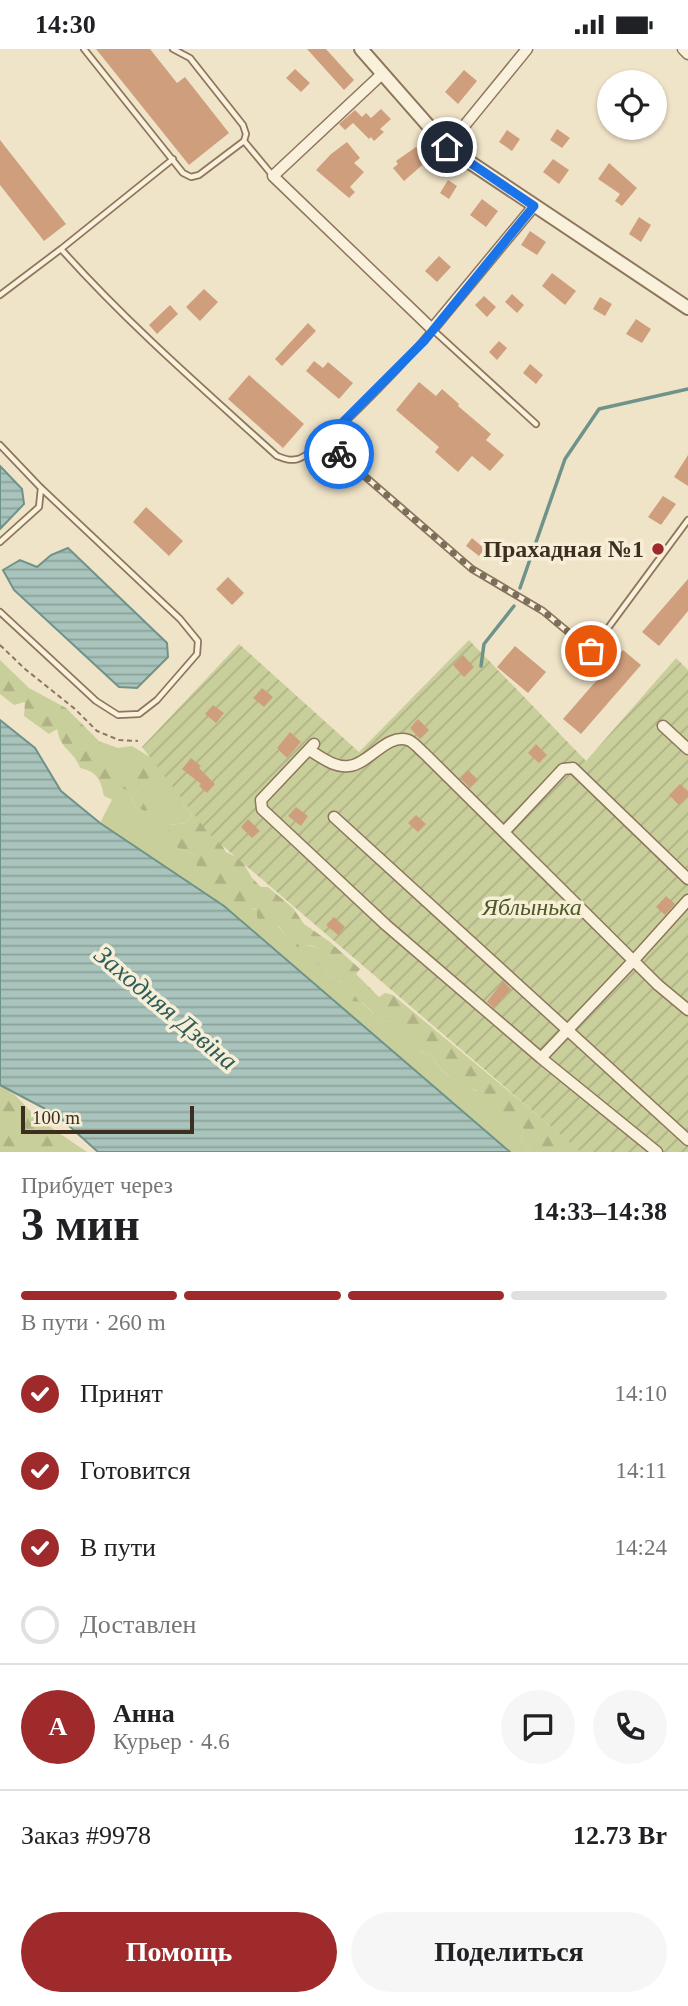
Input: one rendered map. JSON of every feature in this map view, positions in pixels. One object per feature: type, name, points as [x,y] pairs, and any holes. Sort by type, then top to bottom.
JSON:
[{"type":"street","points":[[361,49],[447,147],[688,308]]},
{"type":"street","points":[[447,147],[527,49]]},
{"type":"street","points":[[683,49],[688,54]]},
{"type":"street","points":[[382,74],[273,176],[432,330],[534,206]]},
{"type":"street","points":[[663,726],[688,749]]},
{"type":"street","points":[[657,1152],[541,1058],[386,925],[262,809],[261,800],[311,747],[334,765],[348,766],[358,763],[395,740],[408,740],[658,985],[688,1010]]},
{"type":"street","points":[[504,832],[563,769],[573,768],[688,879]]},
{"type":"street","points":[[334,817],[688,1140]]},
{"type":"street","points":[[541,1058],[688,900]]},
{"type":"lane","points":[[84,49],[183,173],[191,177],[199,176],[244,141],[246,134],[243,125],[190,58],[173,49]]},
{"type":"lane","points":[[244,141],[273,176]]},
{"type":"lane","points":[[0,295],[173,159]]},
{"type":"lane","points":[[61,249],[106,299],[277,456],[288,461],[301,458],[324,441],[374,393],[432,330],[536,424]]},
{"type":"lane","points":[[324,441],[472,569],[543,611],[591,651],[688,520]]},
{"type":"lane","points":[[0,445],[41,488],[180,619],[198,641],[197,654],[157,700],[139,714],[118,715],[96,701],[0,612]]},
{"type":"lane","points":[[0,543],[39,507],[41,488]]},
{"type":"path","points":[[0,645],[25,670],[75,709],[97,731],[119,740],[138,741]]},
{"type":"green space","name":"Яблынька","points":[[469,640],[586,761],[676,658],[688,670],[688,1152],[581,1152],[210,835],[142,747],[239,644],[359,752]]},
{"type":"green space","points":[[0,660],[29,688],[66,708],[99,741],[106,758],[103,762],[113,772],[113,780],[144,768],[153,772],[148,779],[156,790],[153,807],[145,811],[135,807],[131,796],[138,792],[135,787],[126,790],[119,786],[113,800],[104,796],[97,777],[80,768],[61,742],[57,729],[49,734],[24,716],[25,702],[14,705],[0,694]]},
{"type":"green space","points":[[99,741],[118,748],[132,746],[166,767],[184,798],[183,804],[192,814],[187,823],[169,825],[178,848],[196,856],[236,906],[253,909],[267,916],[289,941],[319,948],[324,972],[342,983],[379,1019],[395,1023],[421,1052],[433,1057],[438,1066],[454,1080],[501,1105],[524,1130],[521,1140],[531,1152],[510,1152],[224,906],[100,823],[119,786],[135,787],[138,792],[131,796],[135,807],[145,811],[155,790],[112,780],[103,762]]},
{"type":"green space","points":[[184,798],[217,837],[226,852],[241,859],[261,887],[268,887],[293,908],[304,924],[330,942],[360,969],[356,974],[379,997],[385,993],[393,995],[582,1152],[531,1152],[521,1140],[524,1130],[519,1124],[510,1124],[497,1115],[500,1105],[486,1104],[476,1090],[451,1078],[433,1057],[409,1044],[394,1023],[379,1019],[362,1002],[351,1001],[342,992],[342,983],[324,972],[315,959],[319,948],[309,945],[297,947],[289,941],[279,926],[266,926],[258,921],[256,909],[236,906],[220,894],[197,869],[196,856],[178,848],[167,837],[169,825],[187,823],[192,814],[183,804]]},
{"type":"green space","points":[[0,1085],[15,1095],[37,1118],[87,1152],[0,1152]]},
{"type":"water","points":[[0,466],[22,489],[24,504],[0,529]]},
{"type":"water","points":[[68,548],[167,643],[168,657],[137,688],[119,687],[14,590],[3,570],[20,560],[37,567],[51,555]]},
{"type":"water","name":"Заходняя Дзвіна","points":[[0,720],[35,748],[61,791],[100,823],[224,906],[510,1152],[98,1152],[57,1115],[0,1085]]},
{"type":"building","points":[[96,49],[150,49],[177,83],[185,77],[229,133],[189,165]]},
{"type":"building","points":[[307,49],[326,49],[354,80],[344,90]]},
{"type":"building","points":[[295,69],[310,83],[301,92],[286,78]]},
{"type":"building","points":[[464,70],[477,81],[458,104],[445,92]]},
{"type":"building","points":[[381,109],[391,119],[380,129],[384,132],[374,141],[353,123],[345,130],[339,124],[355,110],[362,117],[366,113],[371,118]]},
{"type":"building","points":[[557,129],[570,138],[562,148],[550,140]]},
{"type":"building","points":[[507,130],[520,139],[512,151],[499,142]]},
{"type":"building","points":[[0,140],[66,224],[44,241],[0,185]]},
{"type":"building","points":[[347,142],[360,158],[354,163],[364,172],[350,187],[355,192],[349,198],[316,170]]},
{"type":"building","points":[[416,147],[428,160],[404,181],[393,168],[398,164],[396,161]]},
{"type":"building","points":[[553,159],[569,170],[559,184],[543,172]]},
{"type":"building","points":[[609,163],[637,188],[622,206],[615,201],[620,194],[598,179]]},
{"type":"building","points":[[448,180],[457,186],[449,199],[440,193]]},
{"type":"building","points":[[482,199],[498,211],[486,227],[470,215]]},
{"type":"building","points":[[639,217],[651,225],[641,242],[629,234]]},
{"type":"building","points":[[530,231],[546,242],[537,255],[521,245]]},
{"type":"building","points":[[439,256],[451,267],[437,282],[425,271]]},
{"type":"building","points":[[552,273],[576,291],[565,305],[542,286]]},
{"type":"building","points":[[204,289],[218,302],[200,321],[186,307]]},
{"type":"building","points":[[512,294],[524,305],[517,313],[505,302]]},
{"type":"building","points":[[484,296],[496,307],[487,317],[475,305]]},
{"type":"building","points":[[600,297],[612,304],[605,316],[593,309]]},
{"type":"building","points":[[170,305],[178,314],[157,334],[149,325]]},
{"type":"building","points":[[636,319],[651,329],[642,343],[626,334]]},
{"type":"building","points":[[308,323],[316,331],[282,366],[275,359]]},
{"type":"building","points":[[499,341],[507,348],[497,360],[489,352]]},
{"type":"building","points":[[314,361],[323,368],[328,362],[353,383],[339,399],[306,371]]},
{"type":"building","points":[[530,364],[543,375],[536,384],[523,373]]},
{"type":"building","points":[[249,375],[304,424],[283,448],[228,399]]},
{"type":"building","points":[[419,382],[436,396],[442,389],[491,434],[486,440],[504,455],[490,471],[472,456],[458,472],[435,452],[439,447],[396,410]]},
{"type":"building","points":[[688,455],[688,486],[674,477]]},
{"type":"building","points":[[663,496],[676,504],[661,525],[648,517]]},
{"type":"building","points":[[146,507],[183,541],[169,556],[133,522]]},
{"type":"building","points":[[472,538],[485,549],[479,556],[466,546]]},
{"type":"building","points":[[228,577],[244,593],[232,605],[216,589]]},
{"type":"building","points":[[688,579],[688,611],[659,646],[642,632]]},
{"type":"building","points":[[515,646],[546,672],[528,693],[497,667]]},
{"type":"building","points":[[623,650],[641,665],[581,734],[563,719]]},
{"type":"building","points":[[463,655],[474,667],[464,677],[453,665]]},
{"type":"building","points":[[262,688],[273,697],[264,707],[253,698]]},
{"type":"building","points":[[213,705],[224,713],[216,723],[205,714]]},
{"type":"building","points":[[418,719],[429,730],[420,739],[410,728]]},
{"type":"building","points":[[290,732],[301,742],[287,758],[277,748]]},
{"type":"building","points":[[536,744],[547,755],[539,763],[528,753]]},
{"type":"building","points":[[191,758],[215,784],[207,793],[199,786],[201,784],[182,769]]},
{"type":"building","points":[[468,770],[478,780],[470,788],[460,778]]},
{"type":"building","points":[[680,784],[688,791],[688,797],[679,805],[669,795]]},
{"type":"building","points":[[296,807],[308,816],[301,826],[288,816]]},
{"type":"building","points":[[416,815],[426,824],[418,832],[408,823]]},
{"type":"building","points":[[248,819],[260,831],[252,838],[241,827]]},
{"type":"building","points":[[666,896],[675,904],[665,915],[656,907]]},
{"type":"building","points":[[334,917],[345,927],[338,935],[326,925]]},
{"type":"building","points":[[503,981],[511,989],[494,1008],[487,1002]]},
{"type":"waterway","points":[[520,588],[565,459],[599,409],[688,389]]},
{"type":"waterway","points":[[481,666],[484,644],[514,606]]},
{"type":"way so far","points":[[339,454],[472,569],[543,611],[591,651]]},
{"type":"place","name":"Прахадная №1","points":[[658,549]]},
{"type":"route","points":[[339,454],[324,441],[425,340],[534,206],[447,147]]}]
